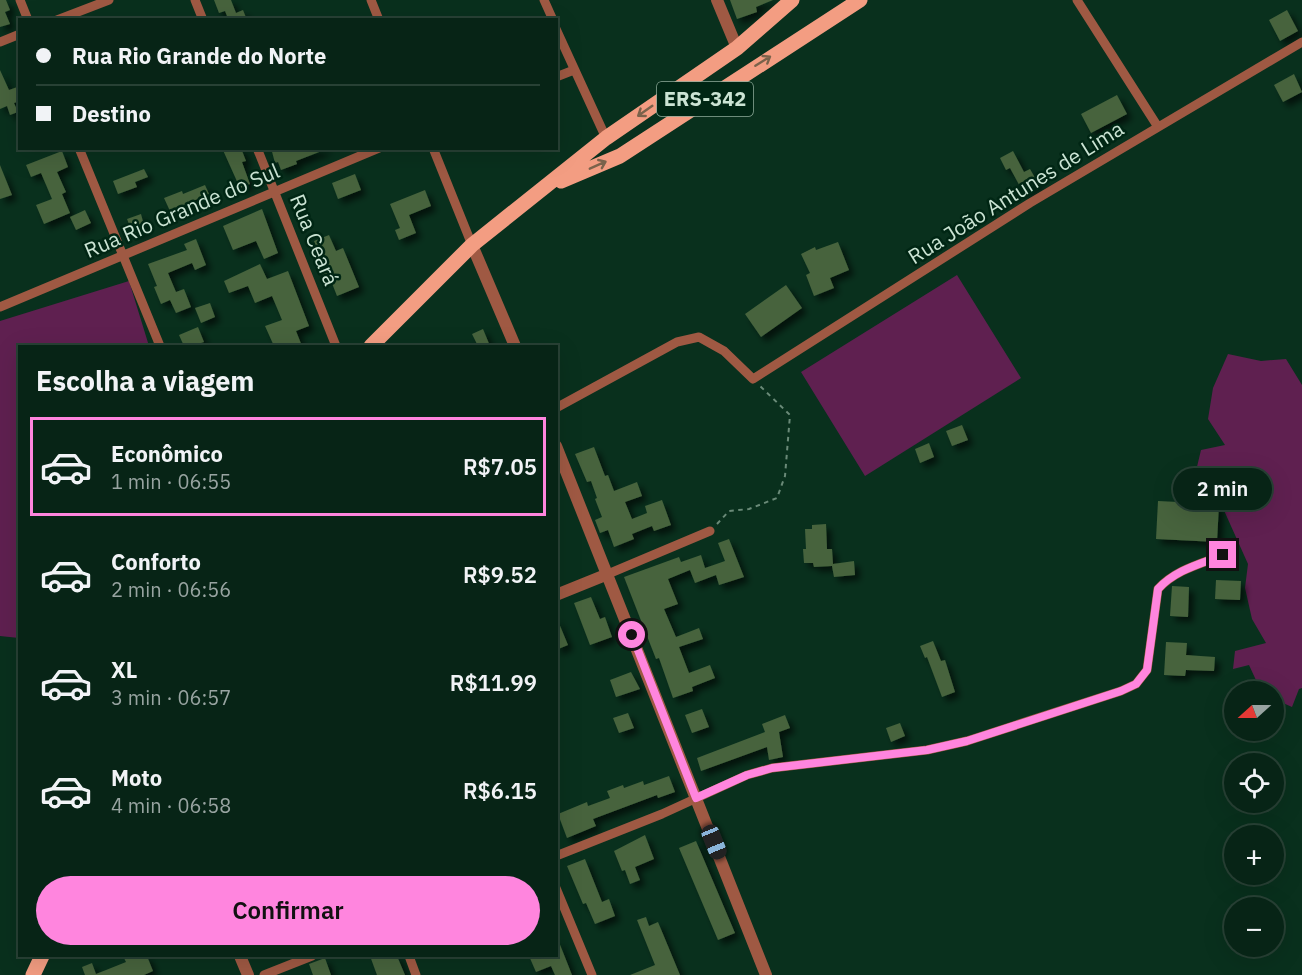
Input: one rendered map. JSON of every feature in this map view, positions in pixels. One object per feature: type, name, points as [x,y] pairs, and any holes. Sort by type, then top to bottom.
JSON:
[{"type":"main road","name":"ERS-342","points":[[372,345],[472,245],[606,138],[737,48],[792,0]]},
{"type":"main road","name":"ERS-342","points":[[545,189],[620,156],[860,0]]},
{"type":"main road","points":[[33,975],[42,957]]},
{"type":"street","points":[[20,0],[27,18]]},
{"type":"street","points":[[62,18],[109,0]]},
{"type":"street","points":[[195,0],[202,18]]},
{"type":"street","points":[[371,0],[378,18]]},
{"type":"street","points":[[544,0],[552,18]]},
{"type":"street","points":[[717,0],[737,48]]},
{"type":"street","points":[[1077,0],[1158,127]]},
{"type":"street","points":[[558,34],[606,138]]},
{"type":"street","points":[[0,42],[18,35]]},
{"type":"street","name":"Rua João Antunes de Lima","points":[[753,379],[1030,203],[1302,42]]},
{"type":"street","points":[[558,76],[574,70]]},
{"type":"street","points":[[80,150],[160,345]]},
{"type":"street","name":"Rua Ceará","points":[[258,150],[336,345]]},
{"type":"street","name":"Rua Rio Grande do Sul","points":[[0,308],[374,150]]},
{"type":"street","points":[[434,150],[515,345]]},
{"type":"street","points":[[558,407],[678,342],[699,337],[724,351],[753,379]]},
{"type":"street","points":[[558,451],[766,975]]},
{"type":"street","points":[[558,594],[710,531]]},
{"type":"street","points":[[558,855],[747,775],[772,768],[927,750],[967,741],[1121,691],[1136,684],[1147,670],[1158,589],[1166,579],[1223,555]]},
{"type":"street","points":[[558,893],[592,975]]},
{"type":"street","points":[[240,957],[248,975]]},
{"type":"street","points":[[264,975],[309,957]]},
{"type":"street","points":[[409,957],[416,975]]},
{"type":"path","points":[[710,531],[729,511],[749,509],[777,498],[786,476],[790,415],[753,379]]},
{"type":"shaded area","points":[[957,275],[1021,378],[865,476],[801,372]]},
{"type":"shaded area","points":[[129,281],[149,345],[18,345],[18,638],[0,636],[0,321]]},
{"type":"shaded area","points":[[1228,354],[1261,361],[1286,359],[1302,385],[1302,688],[1299,689],[1292,707],[1284,703],[1284,681],[1256,681],[1249,665],[1233,669],[1235,651],[1266,643],[1252,619],[1245,588],[1248,564],[1218,497],[1196,471],[1201,450],[1225,445],[1208,419],[1213,388]]},
{"type":"building","points":[[0,0],[6,0],[10,10],[5,12],[10,24],[0,27]]},
{"type":"building","points":[[214,0],[231,0],[236,13],[243,10],[246,18],[224,18],[227,16],[225,11],[219,13]]},
{"type":"building","points":[[730,0],[773,0],[756,7],[757,12],[737,19]]},
{"type":"building","points":[[1287,10],[1298,31],[1280,41],[1269,20]]},
{"type":"building","points":[[0,70],[9,90],[18,87],[18,102],[14,103],[18,112],[10,115],[7,106],[0,109]]},
{"type":"building","points":[[1294,74],[1302,92],[1283,102],[1274,85]]},
{"type":"building","points":[[1117,95],[1127,114],[1091,133],[1081,114]]},
{"type":"building","points":[[223,150],[242,150],[246,161],[242,162],[250,184],[240,188]]},
{"type":"building","points":[[272,150],[324,150],[296,161],[297,164],[281,170],[278,162],[275,163]]},
{"type":"building","points":[[62,151],[68,167],[57,172],[66,192],[62,194],[70,213],[44,224],[36,205],[52,199],[41,173],[31,177],[26,165]]},
{"type":"building","points":[[1013,151],[1024,172],[1030,169],[1038,183],[1023,192],[1010,168],[1006,170],[1000,158]]},
{"type":"building","points":[[0,165],[12,195],[0,199]]},
{"type":"building","points":[[144,169],[148,177],[135,182],[137,187],[118,194],[113,181]]},
{"type":"building","points":[[355,174],[361,190],[338,199],[332,183]]},
{"type":"building","points":[[205,185],[209,194],[170,211],[164,198],[182,191],[183,194]]},
{"type":"building","points":[[425,190],[431,206],[409,215],[416,233],[399,240],[395,230],[400,228],[390,204]]},
{"type":"building","points":[[262,209],[278,253],[264,259],[256,241],[233,250],[223,226]]},
{"type":"building","points":[[85,210],[91,223],[76,230],[70,217]]},
{"type":"building","points":[[141,214],[145,229],[133,234],[127,219]]},
{"type":"building","points":[[329,235],[336,251],[343,248],[359,287],[337,296],[328,273],[323,275],[317,259],[321,258],[314,241]]},
{"type":"building","points":[[196,239],[206,265],[195,270],[192,263],[168,273],[176,292],[184,289],[191,307],[176,313],[170,300],[161,304],[148,264],[187,250],[184,244]]},
{"type":"building","points":[[838,242],[849,270],[830,278],[834,288],[814,296],[806,275],[810,273],[801,254],[815,247],[816,250]]},
{"type":"building","points":[[260,264],[267,279],[288,271],[309,326],[296,331],[302,345],[274,345],[265,326],[282,320],[272,296],[255,303],[248,286],[229,293],[224,281]]},
{"type":"building","points":[[786,285],[802,308],[761,337],[745,314]]},
{"type":"building","points":[[210,303],[215,317],[201,323],[195,308]]},
{"type":"building","points":[[198,327],[204,342],[184,345],[179,335]]},
{"type":"building","points":[[483,329],[490,345],[478,345],[472,334]]},
{"type":"building","points":[[962,425],[968,440],[952,446],[946,431]]},
{"type":"building","points":[[929,443],[934,457],[920,463],[915,449]]},
{"type":"building","points":[[594,447],[605,476],[608,475],[614,491],[637,482],[642,496],[625,502],[632,519],[647,513],[645,506],[662,500],[671,525],[654,531],[652,526],[632,534],[634,539],[614,547],[608,530],[600,533],[595,520],[602,517],[595,499],[597,498],[591,481],[587,482],[575,454]]},
{"type":"building","points":[[1158,501],[1219,504],[1217,542],[1156,539]]},
{"type":"building","points":[[826,524],[827,549],[832,549],[833,564],[854,561],[855,575],[834,577],[832,566],[814,567],[813,563],[804,563],[805,529],[812,529],[812,525]]},
{"type":"building","points":[[729,539],[744,577],[719,585],[716,575],[695,583],[690,570],[668,579],[678,604],[664,609],[676,637],[699,628],[703,639],[679,647],[689,673],[710,665],[715,678],[692,687],[693,691],[673,698],[659,658],[656,659],[624,577],[679,557],[681,562],[701,555],[705,568],[725,561],[718,543]]},
{"type":"building","points":[[1216,580],[1241,581],[1240,600],[1215,599]]},
{"type":"building","points":[[1172,586],[1189,587],[1188,617],[1170,616]]},
{"type":"building","points":[[591,597],[600,619],[605,617],[612,637],[590,645],[574,603]]},
{"type":"building","points":[[558,621],[568,645],[558,649]]},
{"type":"building","points":[[933,641],[941,661],[945,660],[955,692],[942,697],[927,657],[925,658],[920,646]]},
{"type":"building","points":[[1166,642],[1187,643],[1186,655],[1215,657],[1214,671],[1186,670],[1185,676],[1164,675]]},
{"type":"building","points":[[631,672],[640,689],[616,697],[610,680]]},
{"type":"building","points":[[702,709],[709,727],[692,733],[685,715]]},
{"type":"building","points":[[628,713],[634,728],[619,733],[613,718]]},
{"type":"building","points":[[785,715],[790,728],[779,732],[783,757],[769,760],[767,747],[701,771],[697,758],[765,732],[762,724]]},
{"type":"building","points":[[900,723],[905,736],[891,742],[886,728]]},
{"type":"building","points":[[669,776],[675,792],[658,798],[657,795],[593,819],[596,826],[567,838],[558,814],[587,802],[588,806],[610,798],[607,791],[623,785],[624,788],[643,781],[644,785]]},
{"type":"building","points":[[645,835],[654,859],[635,867],[640,880],[630,884],[614,851]]},
{"type":"building","points":[[696,841],[735,933],[718,940],[679,848]]},
{"type":"building","points":[[585,859],[602,902],[609,899],[615,916],[595,924],[586,903],[583,904],[567,866]]},
{"type":"building","points":[[646,917],[649,926],[658,922],[680,975],[630,975],[655,965],[637,920]]},
{"type":"building","points":[[558,940],[572,975],[555,975],[551,966],[536,972],[529,957],[558,957]]},
{"type":"building","points":[[124,957],[147,957],[153,971],[144,975],[85,975],[82,967],[92,963],[96,974],[126,962]]},
{"type":"building","points":[[370,957],[397,957],[405,975],[377,975]]},
{"type":"building","points":[[325,958],[331,975],[313,975],[309,964]]},
{"type":"route","points":[[632,635],[696,798],[747,775],[772,768],[927,750],[967,741],[1121,691],[1136,684],[1147,670],[1158,589],[1166,579],[1223,555]]}]
